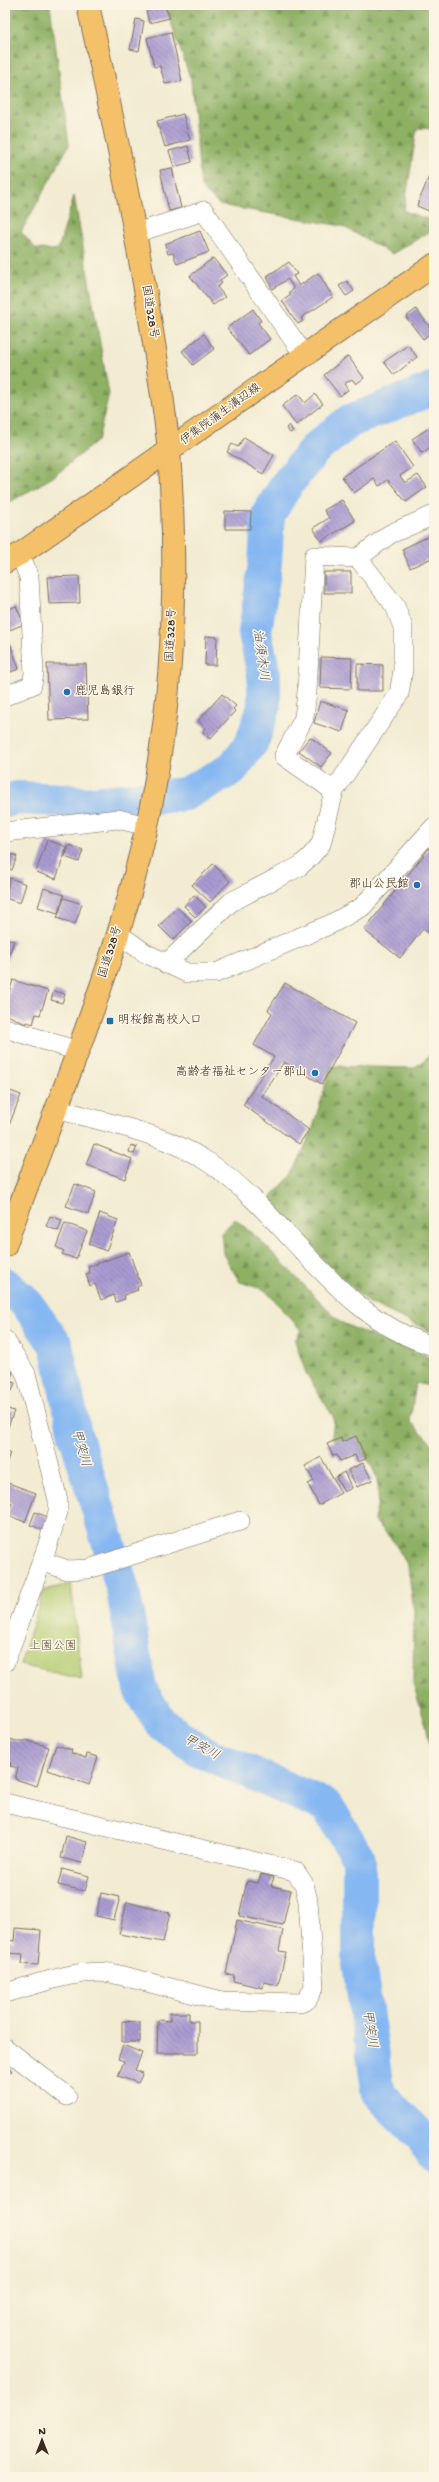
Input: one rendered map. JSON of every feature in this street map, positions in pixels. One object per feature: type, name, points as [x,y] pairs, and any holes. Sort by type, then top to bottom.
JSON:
[{"type":"main road","name":"国道328号","points":[[5,1246],[78,1051],[132,885],[148,822],[161,754],[173,641],[174,576],[169,452],[161,386],[136,233],[88,5]]},
{"type":"main road","name":"伊集院蒲生溝辺線","points":[[12,558],[169,452],[304,355],[434,265]]},
{"type":"street","points":[[136,233],[204,212],[304,355]]},
{"type":"street","points":[[334,791],[284,756],[304,718],[307,692],[314,556],[358,558],[390,534],[434,515]]},
{"type":"street","points":[[5,696],[32,684],[34,673],[29,577],[12,558]]},
{"type":"street","points":[[166,964],[231,902],[300,866],[311,856],[321,844],[334,791],[399,694],[403,670],[403,627],[395,606],[358,558]]},
{"type":"street","points":[[5,832],[118,819],[148,822]]},
{"type":"street","points":[[117,933],[145,953],[187,973],[216,973],[332,924],[362,907],[434,827]]},
{"type":"street","points":[[5,1028],[78,1051]]},
{"type":"street","points":[[57,1109],[159,1139],[181,1147],[208,1162],[235,1184],[354,1302],[381,1322],[434,1346]]},
{"type":"street","points":[[5,1340],[26,1374],[58,1500],[58,1512],[42,1561],[6,1655]]},
{"type":"street","points":[[42,1561],[67,1570],[88,1568],[153,1550],[240,1521]]},
{"type":"street","points":[[5,1802],[295,1871],[304,1884],[308,1901],[314,1987],[307,2000],[300,2003],[222,2001],[111,1972],[98,1971],[84,1972],[5,1993]]},
{"type":"street","points":[[5,2048],[66,2096]]},
{"type":"green space","points":[[5,5],[50,5],[69,145],[21,232],[36,249],[58,250],[74,196],[109,394],[98,440],[53,477],[5,505]]},
{"type":"green space","points":[[165,5],[434,5],[434,129],[417,128],[404,211],[434,221],[434,229],[392,254],[342,226],[220,205],[201,188],[191,80]]},
{"type":"green space","points":[[434,1052],[434,1333],[368,1302],[263,1205],[292,1175],[312,1131],[331,1066],[414,1068]]},
{"type":"green space","points":[[235,1219],[260,1240],[340,1322],[385,1342],[417,1350],[434,1361],[434,1387],[416,1383],[410,1421],[434,1446],[434,1776],[427,1729],[413,1683],[414,1612],[408,1566],[394,1542],[374,1520],[378,1499],[378,1483],[376,1475],[361,1449],[335,1442],[332,1436],[334,1418],[306,1373],[295,1341],[301,1330],[265,1290],[240,1282],[223,1254],[221,1233]]},
{"type":"green space","name":"上園公園","points":[[71,1584],[82,1679],[20,1665],[44,1590]]},
{"type":"building","points":[[145,5],[164,5],[170,18],[149,23]]},
{"type":"building","points":[[136,19],[144,21],[139,51],[130,49]]},
{"type":"building","points":[[171,32],[182,81],[165,84],[160,66],[154,67],[147,38]]},
{"type":"building","points":[[183,114],[190,140],[165,147],[157,121]]},
{"type":"building","points":[[188,146],[192,162],[174,167],[169,151]]},
{"type":"building","points":[[172,168],[181,208],[169,211],[160,170]]},
{"type":"building","points":[[430,174],[434,176],[434,213],[417,206]]},
{"type":"building","points":[[200,231],[209,252],[177,264],[173,253],[168,254],[165,244]]},
{"type":"building","points":[[213,258],[227,275],[220,280],[222,283],[217,287],[225,297],[213,305],[190,276]]},
{"type":"building","points":[[289,262],[297,274],[293,276],[299,286],[318,273],[333,297],[301,318],[303,321],[298,324],[282,301],[291,295],[289,292],[294,289],[288,279],[272,289],[267,276]]},
{"type":"building","points":[[347,281],[354,291],[346,296],[339,286]]},
{"type":"building","points":[[253,309],[261,321],[258,323],[270,339],[249,355],[227,328]]},
{"type":"building","points":[[416,309],[433,331],[423,339],[406,317]]},
{"type":"building","points":[[204,334],[214,349],[193,365],[182,351]]},
{"type":"building","points":[[408,345],[417,357],[394,375],[384,362]]},
{"type":"building","points":[[348,356],[364,378],[356,384],[352,379],[344,384],[348,390],[340,396],[324,375]]},
{"type":"building","points":[[298,394],[305,403],[315,394],[323,404],[296,425],[282,406]]},
{"type":"building","points":[[289,425],[293,431],[290,433],[286,428]]},
{"type":"building","points":[[432,426],[434,429],[434,445],[422,453],[412,439]]},
{"type":"building","points":[[244,437],[274,455],[263,474],[227,452],[232,444],[238,447]]},
{"type":"building","points":[[395,441],[413,467],[400,476],[405,483],[418,475],[427,487],[406,502],[388,480],[379,486],[374,479],[354,493],[342,477]]},
{"type":"building","points":[[342,500],[355,521],[321,541],[313,528],[329,518],[324,510]]},
{"type":"building","points":[[225,511],[251,512],[250,529],[225,529]]},
{"type":"building","points":[[434,534],[434,557],[410,568],[402,549]]},
{"type":"building","points":[[324,572],[351,572],[351,593],[324,593]]},
{"type":"building","points":[[79,576],[80,603],[49,604],[47,577]]},
{"type":"building","points":[[16,606],[24,624],[5,632],[5,611]]},
{"type":"building","points":[[206,636],[217,637],[216,665],[205,665]]},
{"type":"building","points":[[10,643],[19,669],[5,674],[5,645]]},
{"type":"building","points":[[321,657],[352,658],[351,689],[320,688]]},
{"type":"building","name":"鹿児島銀行","points":[[47,664],[86,664],[88,719],[49,720]]},
{"type":"building","points":[[357,664],[383,665],[383,691],[357,691]]},
{"type":"building","points":[[222,694],[236,706],[233,709],[235,711],[210,739],[203,732],[206,728],[198,721]]},
{"type":"building","points":[[320,701],[349,710],[342,732],[314,723]]},
{"type":"building","points":[[310,737],[332,753],[321,767],[299,751]]},
{"type":"building","points":[[47,840],[67,847],[56,879],[36,872]]},
{"type":"building","name":"郡山公民館","points":[[434,842],[434,937],[423,929],[400,958],[364,930]]},
{"type":"building","points":[[69,845],[83,850],[79,862],[65,857]]},
{"type":"building","points":[[5,852],[17,856],[12,870],[5,867]]},
{"type":"building","points":[[213,864],[230,881],[210,902],[192,885]]},
{"type":"building","points":[[10,878],[26,884],[20,903],[5,898]]},
{"type":"building","points":[[44,888],[64,895],[58,913],[38,907]]},
{"type":"building","points":[[194,895],[206,907],[195,917],[184,906]]},
{"type":"building","points":[[64,898],[82,904],[75,924],[57,918]]},
{"type":"building","points":[[177,907],[192,921],[173,940],[159,926]]},
{"type":"building","points":[[5,938],[14,941],[7,960],[5,959]]},
{"type":"building","points":[[13,980],[48,991],[40,1015],[36,1014],[33,1024],[27,1022],[26,1024],[5,1014],[5,1004]]},
{"type":"building","name":"高齢者福祉センター郡山","points":[[285,983],[355,1023],[322,1084],[284,1062],[262,1096],[309,1130],[299,1144],[243,1105],[274,1057],[254,1045],[272,1013],[268,1010]]},
{"type":"building","points":[[54,991],[65,994],[62,1003],[51,1000]]},
{"type":"building","points":[[5,1089],[21,1095],[5,1135]]},
{"type":"building","points":[[94,1144],[132,1159],[125,1179],[86,1165]]},
{"type":"building","points":[[131,1145],[137,1147],[134,1154],[129,1152]]},
{"type":"building","points":[[75,1184],[96,1192],[88,1214],[66,1206]]},
{"type":"building","points":[[100,1213],[118,1220],[106,1251],[89,1244]]},
{"type":"building","points":[[50,1216],[62,1220],[58,1231],[46,1226]]},
{"type":"building","points":[[65,1223],[87,1231],[76,1259],[62,1254],[64,1251],[56,1247]]},
{"type":"building","points":[[129,1252],[141,1285],[137,1287],[138,1290],[124,1295],[125,1299],[116,1302],[114,1295],[101,1300],[95,1284],[90,1286],[86,1274],[90,1273],[88,1267]]},
{"type":"building","points":[[5,1369],[13,1372],[10,1381],[15,1383],[12,1391],[5,1388]]},
{"type":"building","points":[[5,1408],[14,1411],[5,1435]]},
{"type":"building","points":[[356,1436],[366,1459],[358,1462],[355,1455],[340,1461],[337,1455],[333,1456],[327,1444],[341,1438],[342,1442]]},
{"type":"building","points":[[5,1451],[10,1453],[5,1466]]},
{"type":"building","points":[[321,1457],[341,1493],[319,1505],[308,1484],[314,1481],[305,1466]]},
{"type":"building","points":[[363,1463],[372,1480],[357,1487],[348,1470]]},
{"type":"building","points":[[344,1472],[352,1488],[344,1492],[336,1477]]},
{"type":"building","points":[[8,1483],[36,1493],[25,1522],[7,1515],[12,1503],[5,1500]]},
{"type":"building","points":[[35,1512],[48,1517],[43,1530],[30,1525]]},
{"type":"building","points":[[5,1737],[16,1741],[26,1740],[49,1747],[37,1786],[15,1779],[18,1768],[10,1766],[11,1763],[5,1761]]},
{"type":"building","points":[[56,1745],[72,1750],[71,1753],[86,1758],[87,1754],[98,1757],[89,1785],[48,1770]]},
{"type":"building","points":[[66,1836],[87,1842],[82,1863],[61,1858]]},
{"type":"building","points":[[62,1869],[89,1876],[85,1891],[58,1885]]},
{"type":"building","points":[[261,1874],[274,1877],[271,1886],[291,1890],[283,1925],[239,1916],[247,1881],[258,1883]]},
{"type":"building","points":[[101,1893],[120,1897],[114,1920],[96,1916]]},
{"type":"building","points":[[127,1902],[170,1913],[163,1942],[119,1934]]},
{"type":"building","points":[[237,1920],[283,1930],[279,1951],[286,1952],[278,1985],[264,1982],[263,1988],[233,1981],[234,1975],[226,1974]]},
{"type":"building","points":[[5,1927],[9,1928],[7,1940],[14,1941],[15,1928],[41,1930],[38,1965],[22,1964],[23,1954],[5,1953]]},
{"type":"building","points":[[170,2013],[189,2013],[189,2021],[198,2021],[198,2053],[157,2053],[158,2020],[170,2021]]},
{"type":"building","points":[[122,2021],[140,2022],[140,2042],[122,2042]]},
{"type":"building","points":[[123,2045],[142,2053],[135,2070],[143,2073],[138,2083],[118,2076],[124,2061],[118,2059]]},
{"type":"building","points":[[7,2065],[12,2071],[5,2077],[5,2067]]},
{"type":"waterway","name":"油須木川","points":[[5,801],[17,798],[63,800],[85,804],[185,794],[232,769],[252,742],[264,707],[264,675],[255,633],[265,564],[268,515],[287,484],[315,449],[350,421],[434,388]]},
{"type":"waterway","name":"甲突川","points":[[5,1284],[27,1304],[56,1345],[75,1434],[123,1590],[140,1689],[161,1723],[201,1751],[327,1806],[359,1859],[359,1964],[379,2095],[422,2137],[434,2156]]},
{"type":"place","name":"鹿児島銀行","points":[[67,692]]},
{"type":"place","name":"郡山公民館","points":[[417,885]]},
{"type":"place","name":"明桜館高校入口","points":[[110,1021]]},
{"type":"place","name":"高齢者福祉センター郡山","points":[[315,1073]]}]
